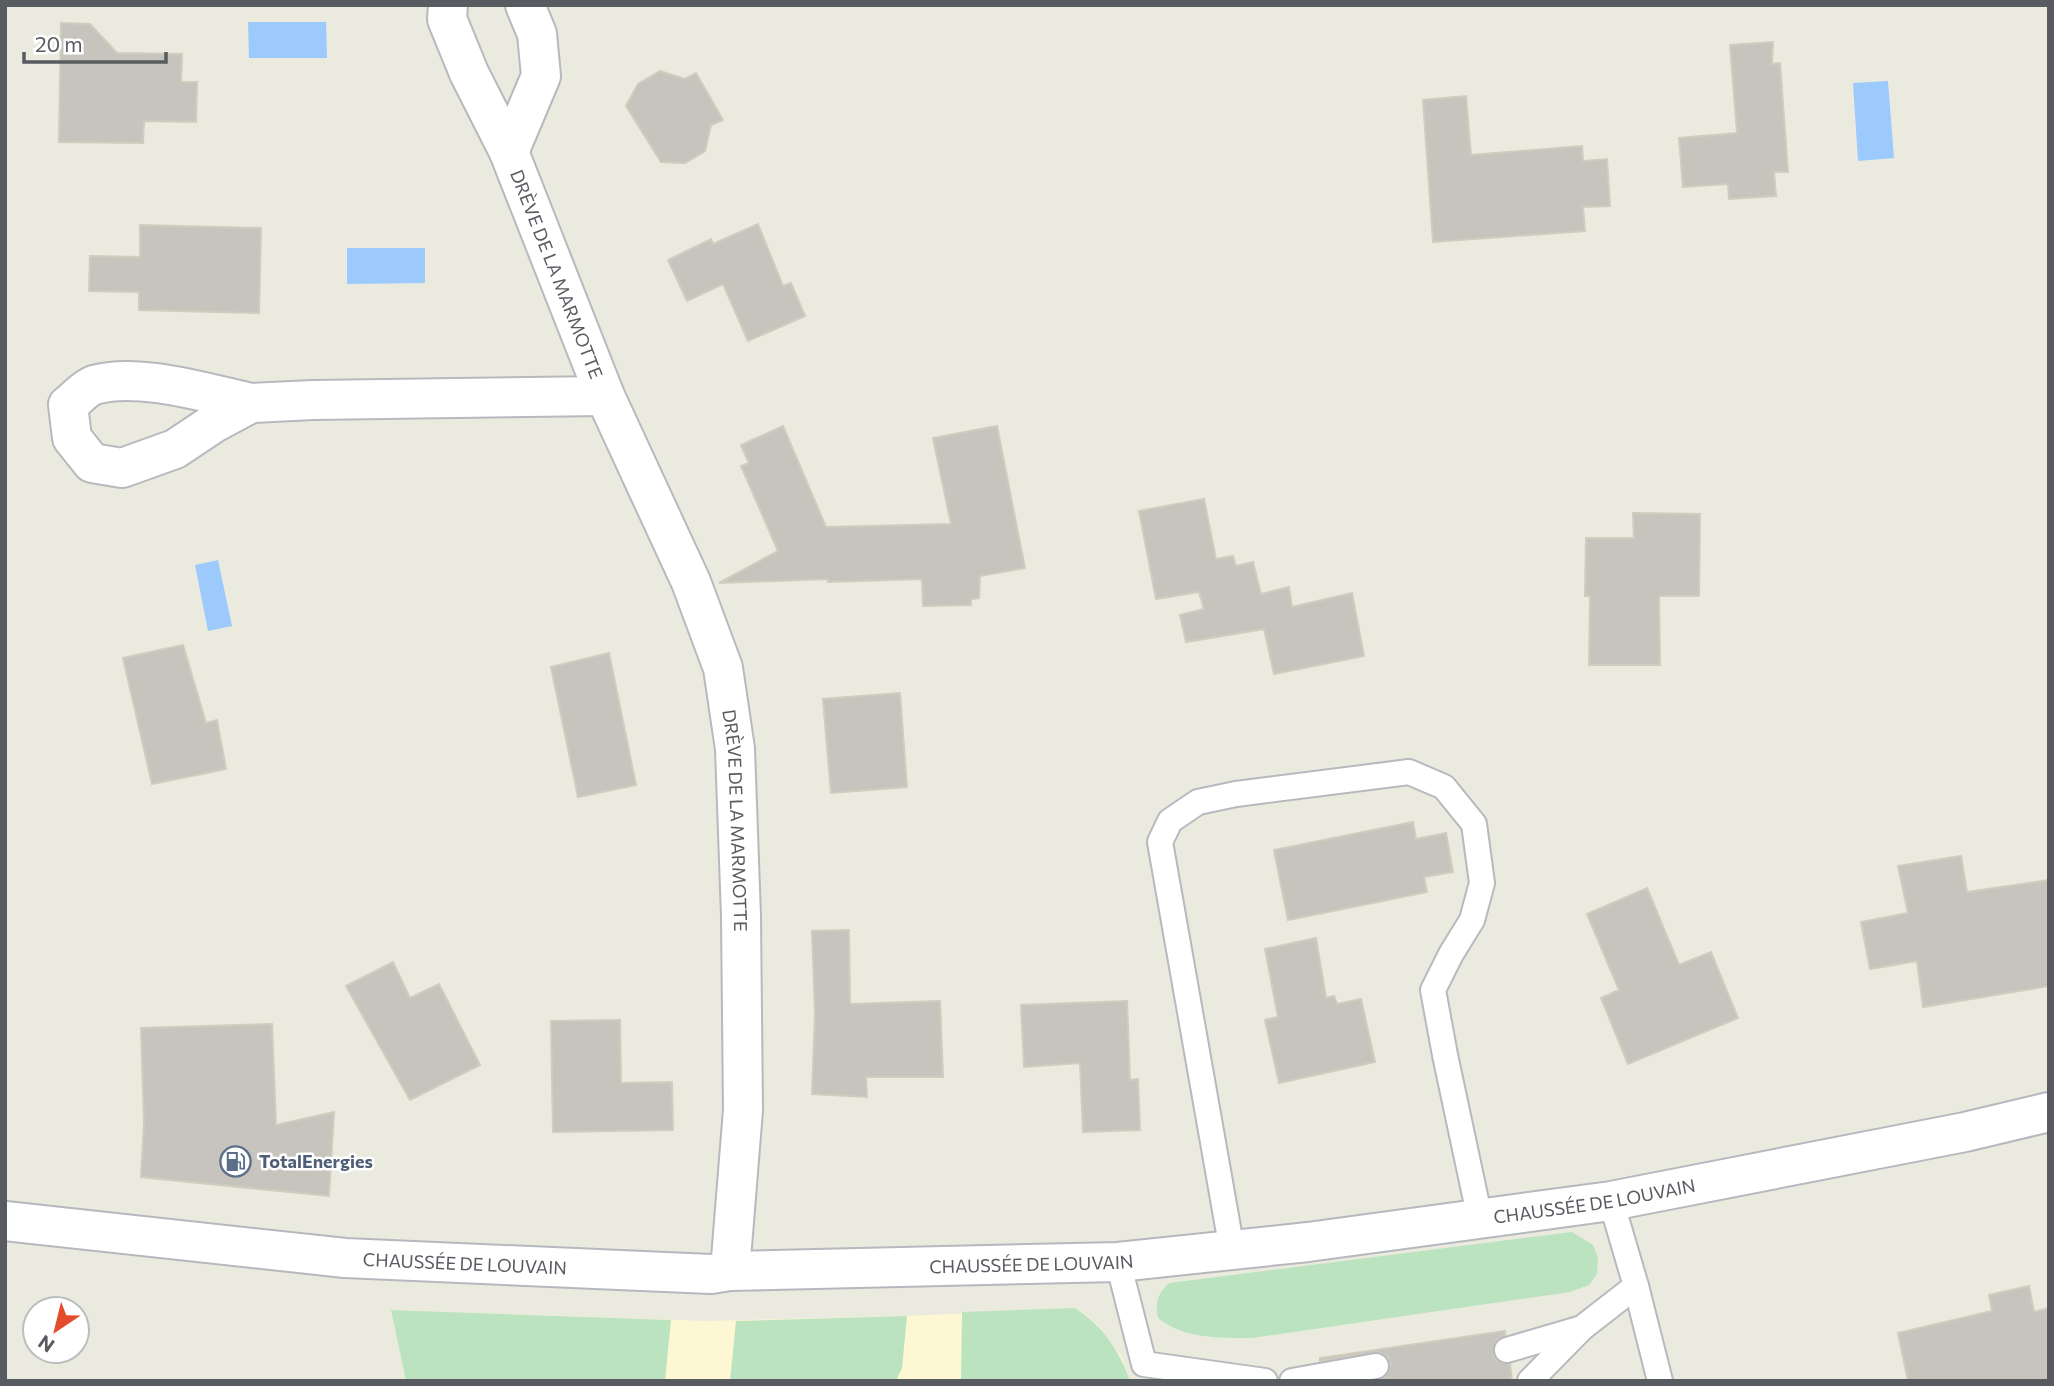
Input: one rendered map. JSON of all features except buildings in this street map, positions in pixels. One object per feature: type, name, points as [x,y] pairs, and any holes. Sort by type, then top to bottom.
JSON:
[{"type":"main road","name":"DRÈVE DE LA MARMOTTE","points":[[448,5],[447,19],[469,73],[509,152],[606,396],[691,582],[723,668],[735,749],[741,916],[743,1110],[730,1271]]},
{"type":"main road","name":"DRÈVE DE LA MARMOTTE","points":[[509,152],[541,76],[537,34],[525,5]]},
{"type":"main road","name":"DRÈVE DE LA MARMOTTE","points":[[251,403],[606,396]]},
{"type":"main road","name":"CHAUSSÉE DE LOUVAIN","points":[[5,1221],[345,1258],[711,1275],[730,1271],[1118,1262],[1611,1201],[1965,1132],[2049,1112]]},
{"type":"lane","points":[[1232,1250],[1160,842],[1170,821],[1198,802],[1236,794],[1409,772],[1444,787],[1474,824],[1482,883],[1472,920],[1433,990],[1480,1219]]},
{"type":"lane","points":[[1611,1201],[1660,1381]]},
{"type":"lane","points":[[1118,1262],[1145,1372],[1265,1381]]},
{"type":"lane","points":[[1530,1381],[1582,1328],[1636,1286]]},
{"type":"lane","points":[[1507,1350],[1582,1328]]},
{"type":"lane","points":[[1292,1381],[1376,1366]]},
{"type":"shaded area","points":[[1075,1308],[1102,1330],[1121,1356],[1130,1381],[406,1381],[391,1310],[705,1321]]},
{"type":"green space","points":[[1572,1232],[1593,1245],[1598,1258],[1597,1274],[1589,1285],[1570,1292],[1252,1338],[1191,1334],[1158,1318],[1158,1299],[1169,1283]]},
{"type":"green space","points":[[1075,1308],[1109,1340],[1130,1381],[961,1381],[962,1312]]},
{"type":"green space","points":[[391,1310],[671,1320],[665,1381],[406,1381]]},
{"type":"green space","points":[[907,1316],[902,1368],[896,1381],[730,1381],[736,1321]]},
{"type":"water","points":[[248,22],[326,22],[327,58],[249,58]]},
{"type":"water","points":[[1888,81],[1894,158],[1858,161],[1853,83]]},
{"type":"water","points":[[347,248],[425,248],[425,283],[347,284]]},
{"type":"water","points":[[218,560],[232,626],[208,631],[195,565]]},
{"type":"place","name":"TotalEnergies","points":[[236,1161]]}]
